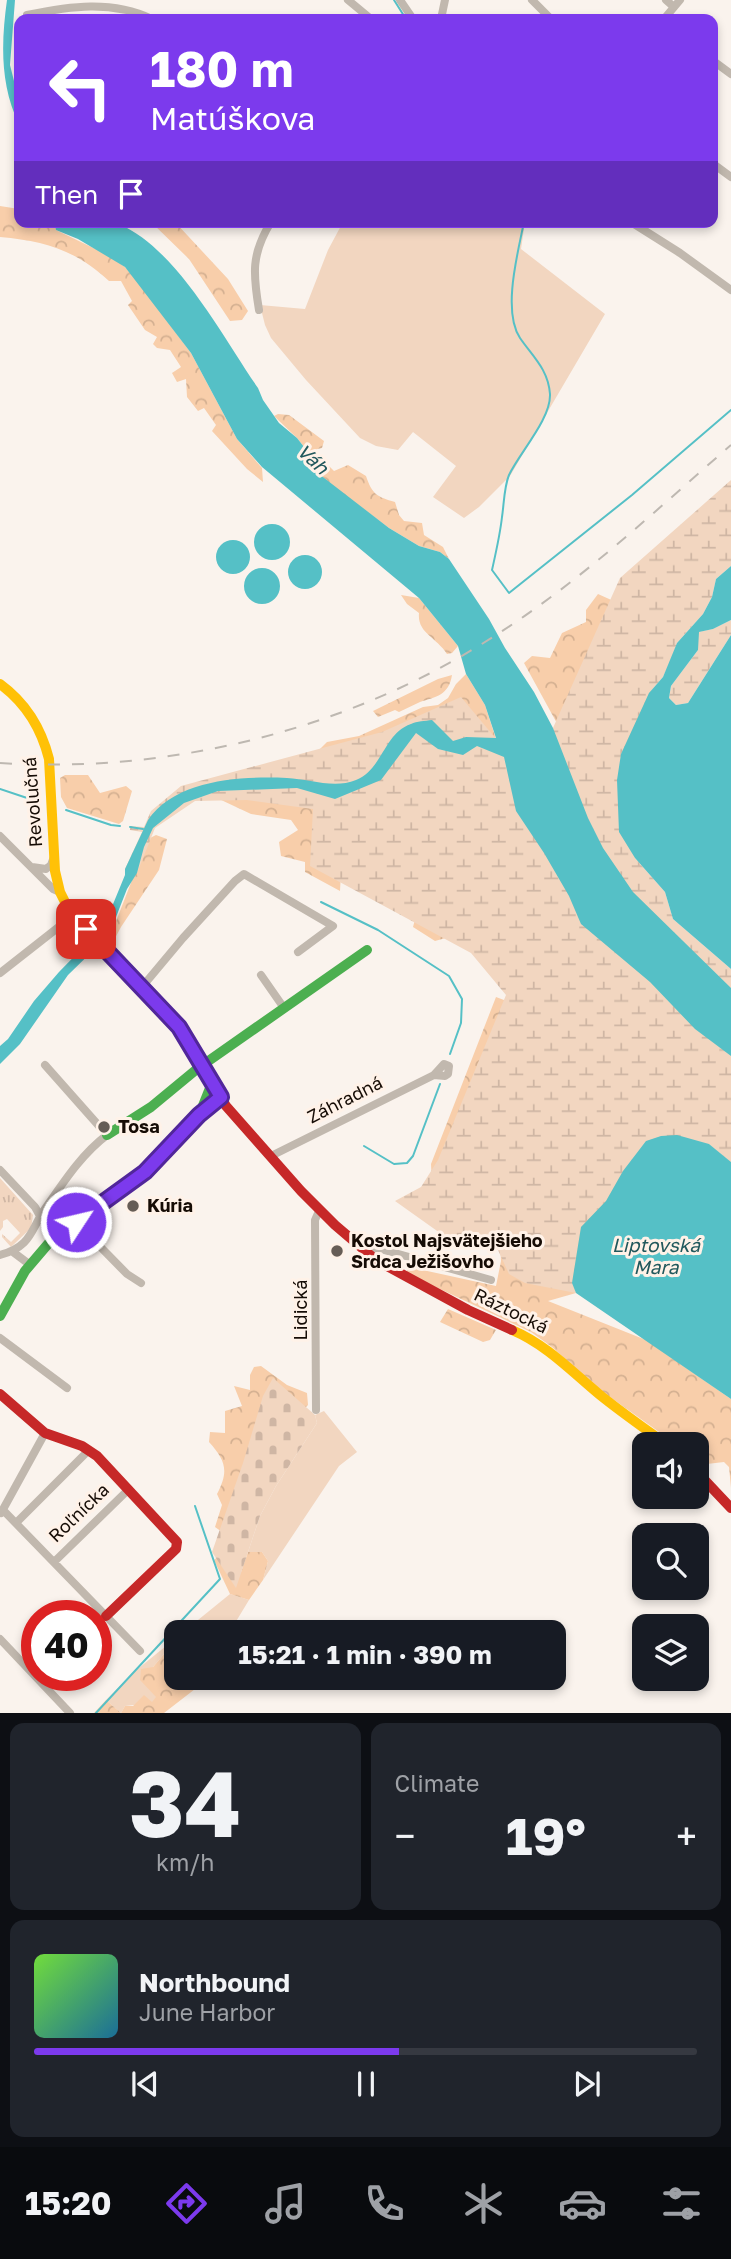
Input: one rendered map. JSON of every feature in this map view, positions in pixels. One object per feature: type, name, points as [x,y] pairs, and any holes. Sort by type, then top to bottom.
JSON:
[{"type":"main road","name":"Revolučná","points":[[0,684],[32,715],[46,745],[54,857],[60,892]]},
{"type":"main road","name":"Ráztocká","points":[[60,892],[74,915],[179,1027],[232,1112],[319,1211],[364,1251],[389,1268],[531,1338],[601,1396],[651,1432]]},
{"type":"main road","points":[[107,1135],[151,1107],[203,1065],[367,950]]},
{"type":"main road","points":[[202,1113],[212,1083]]},
{"type":"main road","points":[[0,1316],[29,1264],[43,1249],[145,1172],[221,1097]]},
{"type":"main road","points":[[202,1113],[232,1112]]},
{"type":"main road","name":"Roľnícka","points":[[0,1394],[45,1433],[89,1450],[177,1542],[176,1549],[112,1610]]},
{"type":"main road","points":[[709,1485],[731,1508]]},
{"type":"street","points":[[348,0],[365,14]]},
{"type":"street","points":[[532,0],[546,14]]},
{"type":"street","points":[[666,0],[677,3]]},
{"type":"street","points":[[32,14],[98,2],[141,14]]},
{"type":"street","points":[[259,310],[254,278],[255,259],[268,228]]},
{"type":"street","points":[[640,228],[731,290]]},
{"type":"street","points":[[0,836],[30,867],[60,892]]},
{"type":"street","points":[[30,867],[46,869],[54,857]]},
{"type":"street","points":[[142,987],[183,938],[244,874],[333,926],[298,952]]},
{"type":"street","points":[[0,974],[74,915]]},
{"type":"street","points":[[261,975],[284,1008]]},
{"type":"street","points":[[0,1255],[13,1252],[30,1237],[40,1216],[83,1156],[107,1135],[45,1065]]},
{"type":"street","name":"Záhradná","points":[[271,1156],[434,1074]]},
{"type":"street","points":[[0,1170],[40,1216]]},
{"type":"street","name":"Lidická","points":[[316,1409],[315,1220],[319,1211]]},
{"type":"street","points":[[76,1222],[127,1274],[141,1283]]},
{"type":"street","points":[[30,1237],[43,1249]]},
{"type":"street","points":[[364,1251],[377,1248],[491,1280]]},
{"type":"street","points":[[13,1252],[29,1264]]},
{"type":"street","points":[[0,1338],[67,1388]]},
{"type":"street","points":[[1,1512],[45,1433]]},
{"type":"street","points":[[16,1522],[89,1450]]},
{"type":"street","name":"Roľnícka","points":[[54,1562],[128,1489]]},
{"type":"street","name":"Roľnícka","points":[[1,1512],[16,1522],[91,1600]]},
{"type":"street","name":"Roľnícka","points":[[112,1622],[139,1651]]},
{"type":"street","points":[[0,1639],[70,1713]]},
{"type":"green space","points":[[0,206],[14,208],[14,228],[56,228],[110,256],[125,267],[191,353],[237,439],[262,468],[263,482],[247,469],[212,431],[216,425],[204,408],[198,411],[187,397],[186,379],[177,382],[172,373],[181,367],[170,350],[157,348],[153,344],[157,337],[145,330],[128,305],[132,301],[121,281],[109,281],[97,270],[59,249],[31,241],[0,237]]},
{"type":"green space","points":[[157,228],[181,228],[228,279],[248,311],[242,320],[230,321],[189,259]]},
{"type":"green space","points":[[340,228],[524,228],[521,249],[605,314],[510,476],[464,518],[433,497],[456,466],[413,432],[398,450],[376,446],[360,438],[271,338],[260,305],[305,309],[328,250]]},
{"type":"green space","points":[[289,415],[324,441],[322,448],[313,450],[334,471],[348,465],[366,476],[376,494],[395,502],[404,521],[422,523],[424,535],[443,547],[449,559],[440,552],[419,546],[389,528],[319,474],[312,457],[274,416]]},
{"type":"green space","points":[[731,480],[731,566],[716,579],[712,597],[703,614],[677,643],[663,677],[649,693],[621,754],[635,858],[665,892],[673,919],[731,969],[731,1162],[709,1144],[623,1171],[606,1201],[581,1227],[572,1282],[576,1293],[525,1283],[509,1274],[498,1250],[468,1247],[447,1238],[395,1201],[421,1187],[438,1160],[506,995],[471,953],[310,866],[313,809],[247,800],[195,801],[155,828],[137,873],[125,869],[142,832],[130,830],[130,826],[144,827],[151,811],[181,786],[382,732],[461,697],[497,740],[553,728],[620,578]]},
{"type":"green space","points":[[705,577],[621,755],[617,780],[565,738],[524,663],[532,656],[550,658],[562,633],[586,622],[586,610],[598,594],[618,603]]},
{"type":"green space","points":[[401,595],[419,598],[458,646],[452,653],[447,654],[424,630],[419,613],[407,604]]},
{"type":"green space","points":[[731,620],[731,635],[688,703],[676,705],[669,698],[671,686],[698,650],[698,632],[713,629]]},
{"type":"green space","points":[[466,674],[485,705],[496,739],[731,1056],[731,1162],[709,1144],[572,1282],[576,1293],[548,1301],[646,1340],[731,1399],[731,1488],[729,1467],[724,1462],[709,1464],[709,1432],[659,1432],[596,1387],[552,1347],[531,1332],[406,1273],[409,1267],[496,1286],[501,1261],[500,1242],[432,1184],[431,1164],[496,997],[520,1006],[460,934],[435,941],[413,927],[419,904],[341,873],[340,891],[305,872],[305,862],[281,856],[279,842],[298,830],[291,820],[251,814],[219,799],[285,784],[327,742],[359,736],[423,707],[438,705],[448,698]]},
{"type":"green space","points":[[452,675],[448,687],[436,697],[399,712],[395,710],[378,717],[373,711],[438,679]]},
{"type":"green space","points":[[65,775],[88,775],[100,793],[126,786],[132,791],[123,821],[119,824],[67,808],[61,797],[60,778]]},
{"type":"green space","points":[[156,835],[167,839],[159,870],[114,940],[107,938],[148,839]]},
{"type":"green space","points":[[0,1178],[33,1215],[31,1228],[11,1247],[2,1234],[11,1242],[20,1233],[7,1219],[3,1221],[0,1231]]},
{"type":"green space","points":[[448,1309],[496,1330],[490,1340],[483,1342],[440,1322]]},
{"type":"green space","points":[[261,1366],[287,1385],[307,1393],[308,1405],[299,1414],[222,1532],[215,1527],[222,1505],[217,1494],[223,1479],[224,1466],[209,1442],[210,1432],[225,1433],[225,1411],[242,1406],[234,1386],[250,1390],[250,1375],[254,1367]]},
{"type":"green space","points":[[273,1378],[315,1415],[317,1423],[260,1516],[236,1588],[212,1552],[263,1396]]},
{"type":"green space","points":[[324,1411],[357,1452],[339,1466],[263,1580],[268,1561],[262,1552],[248,1552],[260,1516],[317,1423],[315,1415]]},
{"type":"green space","points":[[248,1552],[262,1552],[268,1561],[263,1580],[249,1600],[230,1594],[214,1560],[221,1554],[241,1572]]},
{"type":"green space","points":[[230,1594],[249,1600],[237,1620],[198,1620]]},
{"type":"green space","points":[[164,1648],[164,1654],[153,1667],[157,1697],[152,1703],[125,1706],[121,1713],[106,1700]]},
{"type":"green space","points":[[164,1654],[164,1690],[194,1690],[164,1713],[121,1713],[125,1706],[133,1706],[144,1695],[152,1702],[156,1697],[140,1680],[141,1669],[153,1667]]},
{"type":"green space","points":[[106,1700],[121,1713],[94,1713]]},
{"type":"water","points":[[7,0],[15,0],[10,65],[14,81],[14,112],[5,79],[4,32]]},
{"type":"water","points":[[126,228],[140,236],[179,273],[197,296],[258,388],[263,400],[279,423],[297,438],[312,457],[319,474],[389,528],[419,546],[440,552],[449,559],[534,692],[553,728],[588,818],[603,848],[633,892],[731,988],[731,1056],[695,1029],[650,982],[581,924],[569,896],[516,811],[504,757],[477,746],[463,755],[438,749],[416,733],[381,780],[335,799],[297,788],[218,791],[184,803],[153,828],[144,847],[137,873],[127,889],[109,935],[68,975],[20,1044],[0,1064],[0,1046],[59,972],[104,926],[125,869],[148,820],[160,806],[175,796],[211,783],[250,778],[348,783],[365,775],[372,768],[395,735],[418,722],[432,720],[453,741],[466,737],[496,738],[485,705],[466,674],[458,646],[419,598],[262,467],[237,439],[191,353],[125,267],[78,239],[56,230]]},
{"type":"water","points":[[272,524],[284,530],[290,542],[284,554],[272,560],[260,554],[254,542],[260,530]]},
{"type":"water","points":[[233,540],[245,545],[250,557],[245,569],[233,574],[221,569],[216,557],[221,545]]},
{"type":"water","points":[[305,555],[317,560],[322,572],[317,584],[305,589],[293,584],[288,572],[293,560]]},
{"type":"water","points":[[731,566],[731,620],[713,629],[699,632],[698,650],[671,686],[669,698],[676,705],[688,703],[731,635],[731,969],[673,919],[665,892],[635,858],[619,832],[617,780],[621,754],[649,693],[663,677],[677,643],[703,614],[712,597],[716,579]]},
{"type":"water","points":[[262,568],[275,573],[280,586],[275,599],[262,604],[249,599],[244,586],[249,573]]},
{"type":"water","name":"Liptovská Mara","points":[[677,1135],[709,1144],[731,1162],[731,1399],[576,1293],[572,1283],[581,1227],[606,1201],[623,1171],[646,1141]]},
{"type":"waterway","points":[[394,0],[403,14]]},
{"type":"waterway","points":[[523,228],[515,265],[512,313],[520,338],[543,370],[550,394],[546,414],[514,466],[506,485],[492,570],[509,593],[632,495],[731,410]]},
{"type":"waterway","points":[[0,789],[39,802]]},
{"type":"waterway","points":[[66,810],[120,826]]},
{"type":"waterway","points":[[130,827],[143,829]]},
{"type":"waterway","points":[[321,902],[378,930],[449,976],[462,999],[461,1023],[450,1054]]},
{"type":"waterway","points":[[364,1146],[394,1164],[407,1163],[413,1156],[440,1084]]},
{"type":"waterway","points":[[96,1713],[220,1579],[195,1506]]},
{"type":"railway","points":[[0,763],[65,765],[130,761],[194,752],[321,720],[382,696],[440,668],[496,635],[558,592],[731,445]]},
{"type":"traffic: fast","points":[[107,1135],[151,1107],[197,1069],[367,950]]},
{"type":"traffic: fast","points":[[200,1113],[212,1083]]},
{"type":"traffic: fast","points":[[0,1316],[25,1271],[48,1244],[145,1172],[199,1115],[221,1098]]},
{"type":"traffic: slow","points":[[0,684],[25,708],[46,747],[49,759],[55,871],[66,904],[106,951],[162,1007],[186,1039]]},
{"type":"traffic: slow","points":[[512,1330],[548,1351],[650,1432]]},
{"type":"traffic: jam","points":[[186,1039],[226,1106],[301,1191],[335,1225],[376,1260],[468,1310],[512,1330]]},
{"type":"traffic: jam","points":[[0,1394],[45,1433],[82,1446],[97,1456],[177,1542],[176,1549],[112,1610]]},
{"type":"traffic: jam","points":[[709,1485],[731,1508]]},
{"type":"place","name":"Tosa","points":[[104,1127]]},
{"type":"place","name":"Kúria","points":[[133,1206]]},
{"type":"place","name":"Kostol Najsvätejšieho Srdca Ježišovho","points":[[337,1251]]},
{"type":"route","points":[[76,1222],[145,1172],[199,1115],[221,1097],[179,1027],[86,929]]},
{"type":"water label","name":"Váh","points":[[313,459]]}]
